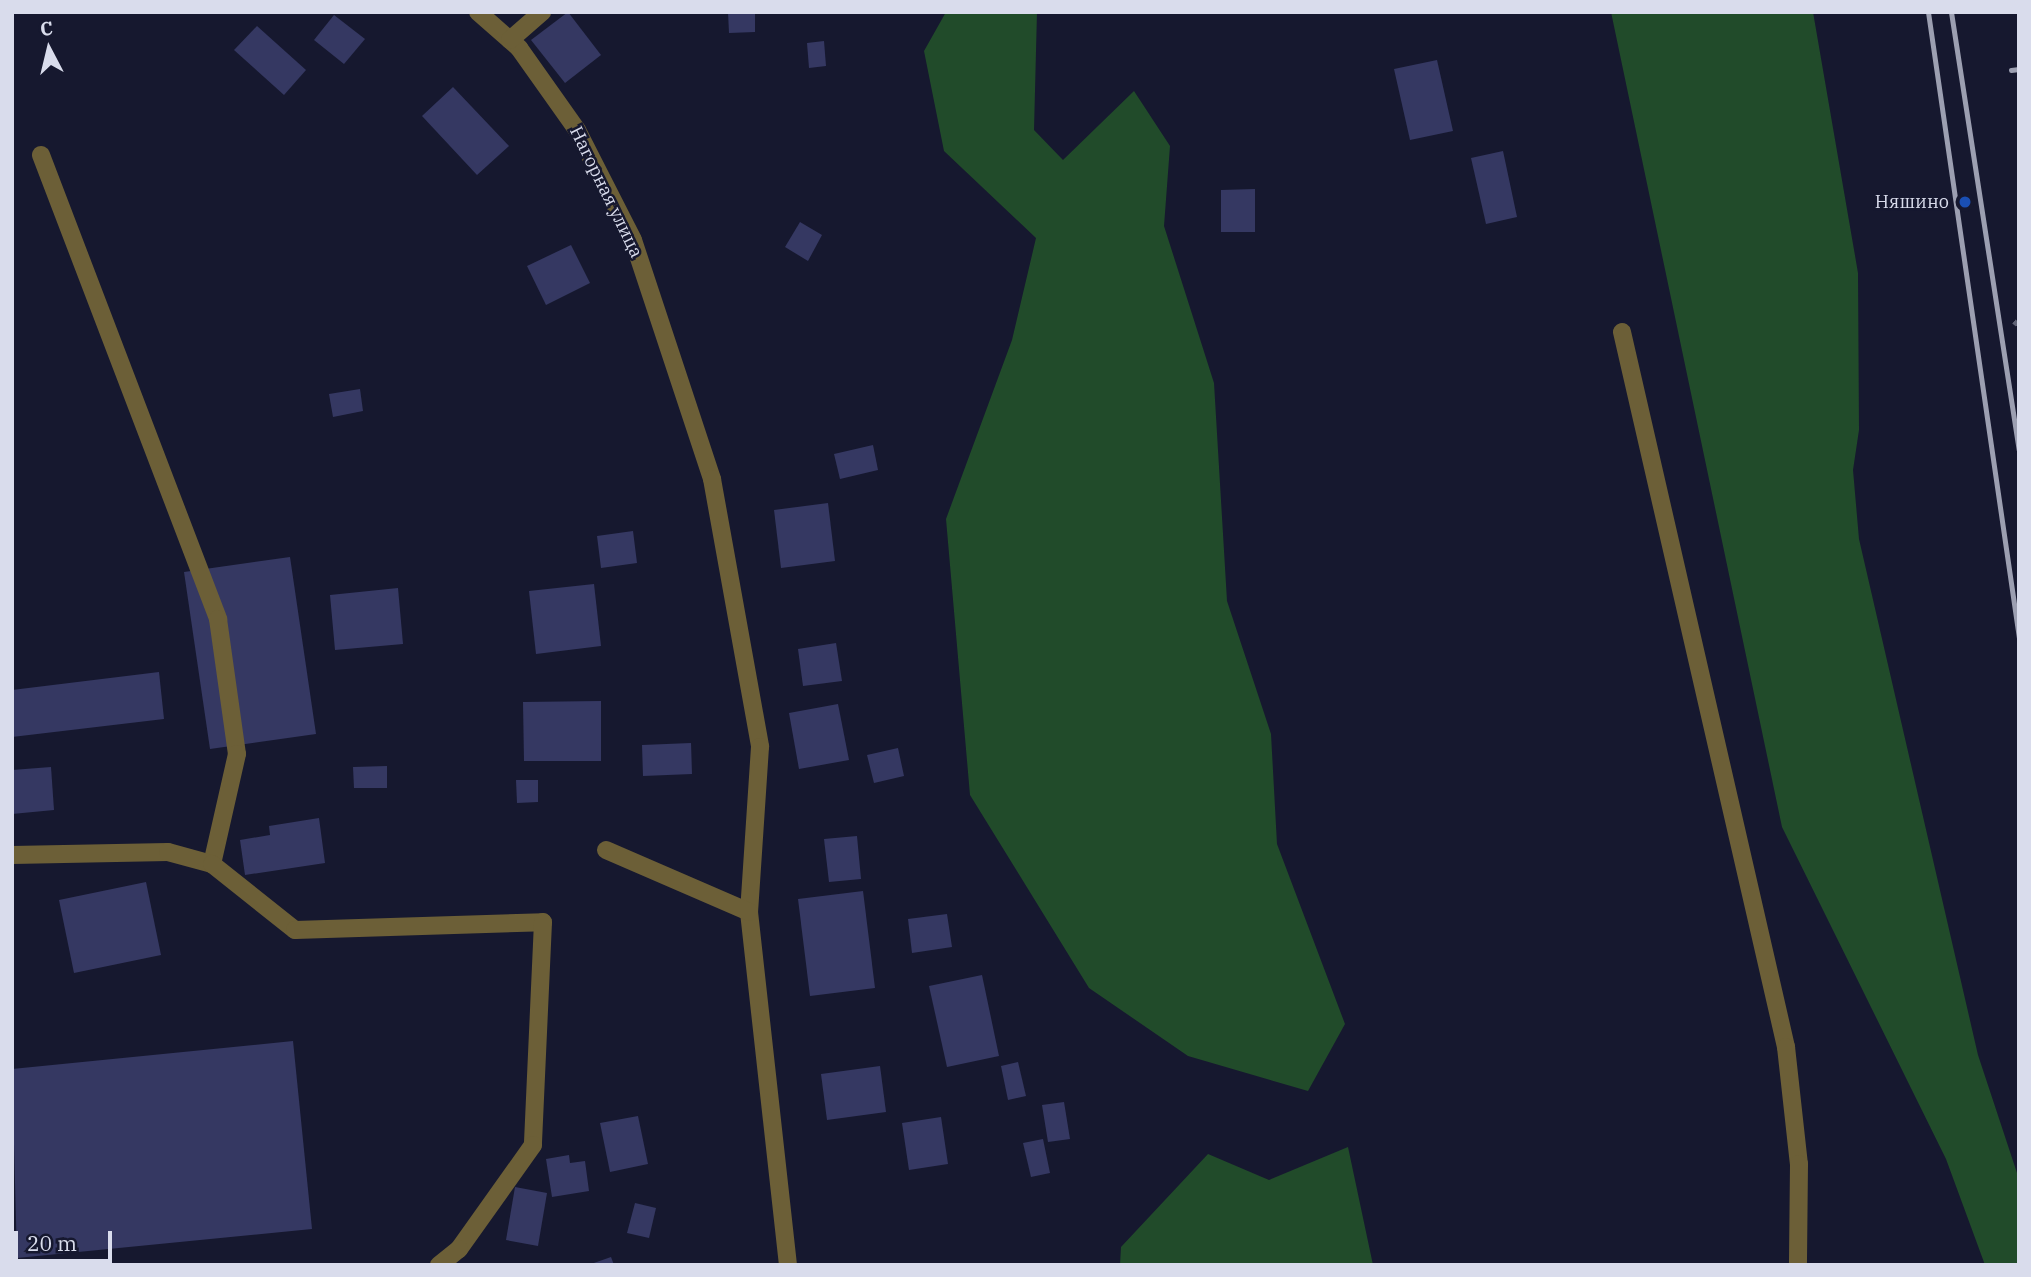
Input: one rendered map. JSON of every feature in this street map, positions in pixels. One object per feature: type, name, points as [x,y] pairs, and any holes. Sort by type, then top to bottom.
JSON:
[{"type":"street","name":"Нагорная улица","points":[[478,12],[510,40],[578,130],[633,240],[712,480],[760,747],[749,912],[788,1265]]},
{"type":"street","points":[[510,40],[542,12]]},
{"type":"street","points":[[41,155],[218,619],[237,754],[212,864]]},
{"type":"street","points":[[1622,332],[1783,1035],[1799,1164],[1798,1265]]},
{"type":"street","points":[[606,850],[749,912]]},
{"type":"street","points":[[12,855],[168,852],[212,864],[295,930],[543,922],[533,1145],[459,1249],[439,1265]]},
{"type":"green space","points":[[946,12],[1037,12],[1034,130],[1063,160],[1134,91],[1170,146],[1164,226],[1214,383],[1227,601],[1271,734],[1277,844],[1345,1024],[1308,1091],[1188,1056],[1089,988],[970,795],[946,519],[1012,340],[1036,238],[944,151],[924,51]]},
{"type":"green space","points":[[1611,12],[1813,12],[1858,273],[1859,430],[1853,470],[1859,539],[1978,1055],[2019,1179],[2019,1265],[1985,1265],[1946,1159],[1782,827]]},
{"type":"green space","points":[[1348,1147],[1373,1265],[1120,1265],[1121,1247],[1208,1154],[1269,1180]]},
{"type":"building","points":[[568,12],[601,55],[565,83],[531,40]]},
{"type":"building","points":[[728,12],[755,12],[755,32],[729,33]]},
{"type":"building","points":[[334,15],[365,39],[344,64],[314,40]]},
{"type":"building","points":[[257,26],[306,70],[284,95],[234,50]]},
{"type":"building","points":[[824,41],[826,66],[809,68],[807,43]]},
{"type":"building","points":[[1437,60],[1453,131],[1410,140],[1394,69]]},
{"type":"building","points":[[453,87],[509,146],[477,175],[422,116]]},
{"type":"building","points":[[1503,151],[1517,217],[1486,224],[1471,158]]},
{"type":"building","points":[[1255,189],[1255,232],[1221,232],[1221,190]]},
{"type":"building","points":[[800,222],[822,235],[808,261],[785,247]]},
{"type":"building","points":[[571,245],[590,283],[546,305],[527,266]]},
{"type":"building","points":[[360,389],[363,411],[333,417],[329,394]]},
{"type":"building","points":[[873,445],[878,470],[840,479],[834,454]]},
{"type":"building","points":[[828,503],[835,561],[781,568],[774,510]]},
{"type":"building","points":[[633,531],[637,563],[601,568],[597,536]]},
{"type":"building","points":[[290,557],[316,734],[210,749],[184,572]]},
{"type":"building","points":[[594,584],[601,646],[536,654],[529,591]]},
{"type":"building","points":[[398,588],[403,644],[335,650],[330,595]]},
{"type":"building","points":[[836,643],[842,681],[803,686],[798,649]]},
{"type":"building","points":[[159,672],[164,719],[12,737],[12,690]]},
{"type":"building","points":[[601,701],[601,761],[524,761],[523,702]]},
{"type":"building","points":[[838,704],[849,760],[799,769],[789,713]]},
{"type":"building","points":[[691,743],[692,774],[643,776],[642,745]]},
{"type":"building","points":[[898,748],[904,776],[874,783],[867,755]]},
{"type":"building","points":[[387,766],[387,788],[354,788],[353,767]]},
{"type":"building","points":[[51,767],[54,810],[12,814],[12,770]]},
{"type":"building","points":[[516,780],[538,780],[538,802],[517,803]]},
{"type":"building","points":[[319,818],[325,863],[245,875],[240,840],[270,835],[269,826]]},
{"type":"building","points":[[857,836],[861,879],[829,882],[824,839]]},
{"type":"building","points":[[146,882],[161,955],[74,973],[59,900]]},
{"type":"building","points":[[863,891],[875,988],[810,996],[798,899]]},
{"type":"building","points":[[947,914],[952,947],[912,953],[908,919]]},
{"type":"building","points":[[982,975],[999,1056],[947,1067],[929,986]]},
{"type":"building","points":[[293,1041],[312,1229],[17,1258],[12,1069]]},
{"type":"building","points":[[1018,1062],[1026,1096],[1008,1100],[1001,1066]]},
{"type":"building","points":[[880,1066],[886,1112],[827,1120],[821,1074]]},
{"type":"building","points":[[1064,1102],[1070,1139],[1048,1142],[1042,1105]]},
{"type":"building","points":[[638,1116],[648,1164],[610,1172],[600,1123]]},
{"type":"building","points":[[941,1117],[948,1164],[909,1170],[902,1123]]},
{"type":"building","points":[[1043,1139],[1050,1173],[1031,1177],[1023,1143]]},
{"type":"building","points":[[569,1155],[570,1163],[585,1161],[589,1191],[552,1197],[546,1159]]},
{"type":"building","points":[[515,1187],[547,1193],[538,1246],[506,1240]]},
{"type":"building","points":[[635,1203],[656,1208],[649,1238],[627,1233]]},
{"type":"building","points":[[611,1257],[614,1265],[591,1265],[591,1264]]},
{"type":"railway","points":[[1928,12],[2019,638]]},
{"type":"railway","points":[[1951,12],[2019,450]]},
{"type":"railway","points":[[2011,70],[2019,69]]},
{"type":"place","name":"Няшино","points":[[1965,202]]}]
